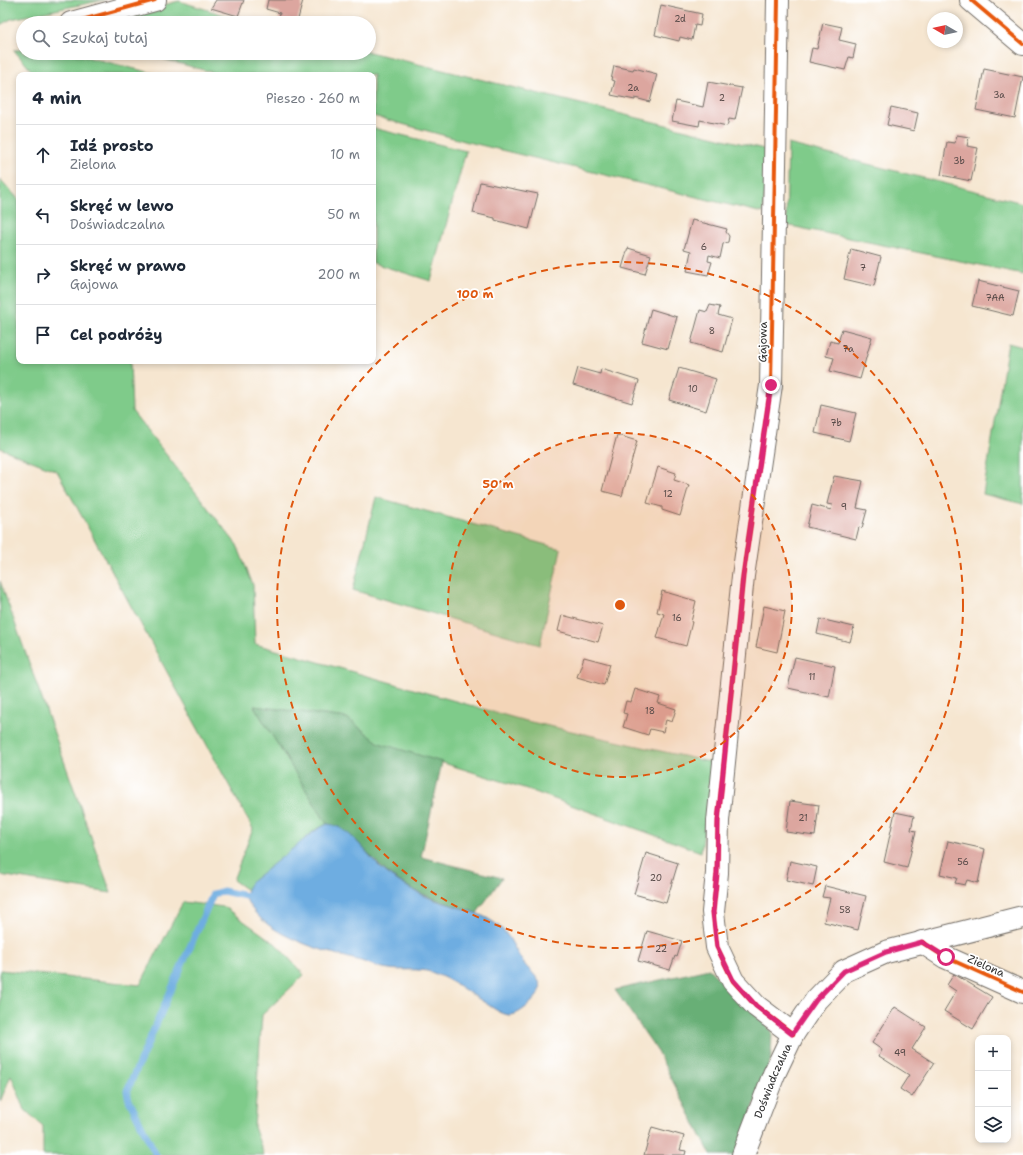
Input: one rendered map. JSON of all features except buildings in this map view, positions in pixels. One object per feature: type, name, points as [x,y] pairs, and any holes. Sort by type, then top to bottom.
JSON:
[{"type":"street","points":[[97,16],[155,0]]},
{"type":"street","name":"Gajowa","points":[[778,0],[771,385],[743,576],[718,821],[717,873],[713,912],[717,947],[733,980],[756,1006],[792,1034]]},
{"type":"street","points":[[971,0],[1023,44]]},
{"type":"street","name":"Doświadczalna","points":[[743,1155],[774,1074],[792,1034],[816,1000],[844,971],[886,952],[1023,916]]},
{"type":"street","name":"Zielona","points":[[922,942],[946,957],[1023,992]]},
{"type":"green space","points":[[0,0],[104,0],[26,16],[16,16],[16,18],[0,25]]},
{"type":"green space","points":[[179,1],[227,16],[121,16]]},
{"type":"green space","points":[[376,54],[768,150],[763,213],[468,142],[376,117],[376,72],[211,72],[167,60],[376,60]]},
{"type":"green space","points":[[22,60],[99,60],[148,72],[32,72]]},
{"type":"green space","points":[[376,129],[466,151],[431,281],[376,264]]},
{"type":"green space","points":[[788,144],[1023,203],[1023,274],[786,225]]},
{"type":"green space","points":[[0,179],[16,197],[16,364],[130,364],[132,411],[237,545],[253,585],[255,644],[522,720],[714,763],[701,852],[524,788],[379,743],[347,718],[254,706],[327,824],[315,830],[247,890],[233,880],[253,829],[57,471],[0,448]]},
{"type":"green space","points":[[1008,343],[1023,347],[1023,504],[983,494]]},
{"type":"green space","points":[[376,497],[561,549],[540,645],[353,590]]},
{"type":"green space","points":[[0,581],[111,893],[0,875]]},
{"type":"green space","points":[[254,706],[347,718],[379,743],[442,762],[421,857],[502,878],[477,913],[431,897],[398,881],[381,867],[351,836],[335,826],[327,824]]},
{"type":"green space","points":[[183,902],[224,907],[276,944],[304,975],[262,1015],[254,1127],[264,1155],[43,1155],[43,1126],[25,1110],[11,1075],[0,1102],[0,970],[140,985]]},
{"type":"green space","points":[[709,969],[772,1031],[771,1059],[736,1155],[711,1155],[656,1049],[615,990]]},
{"type":"water","points":[[327,824],[343,829],[382,869],[407,887],[433,899],[476,913],[495,923],[507,935],[523,962],[539,982],[539,993],[534,1000],[517,1013],[509,1015],[494,1009],[453,982],[431,972],[420,970],[394,970],[375,966],[318,949],[288,937],[274,929],[263,920],[253,910],[247,900],[246,892],[252,881],[316,830]]},
{"type":"waterway","points":[[156,1155],[129,1100],[127,1091],[213,894],[223,891],[246,896]]},
{"type":"cycle path","points":[[97,16],[155,0]]},
{"type":"cycle path","points":[[778,0],[771,385],[743,576],[718,821],[717,873],[713,912],[717,947],[733,981],[756,1006],[793,1034]]},
{"type":"cycle path","points":[[971,0],[1023,44]]},
{"type":"cycle path","points":[[922,942],[945,957],[1023,992]]},
{"type":"route","points":[[771,385],[743,576],[718,821],[717,873],[713,912],[717,947],[733,980],[756,1006],[792,1034],[816,1000],[844,971],[886,952],[922,942],[946,957]]}]
